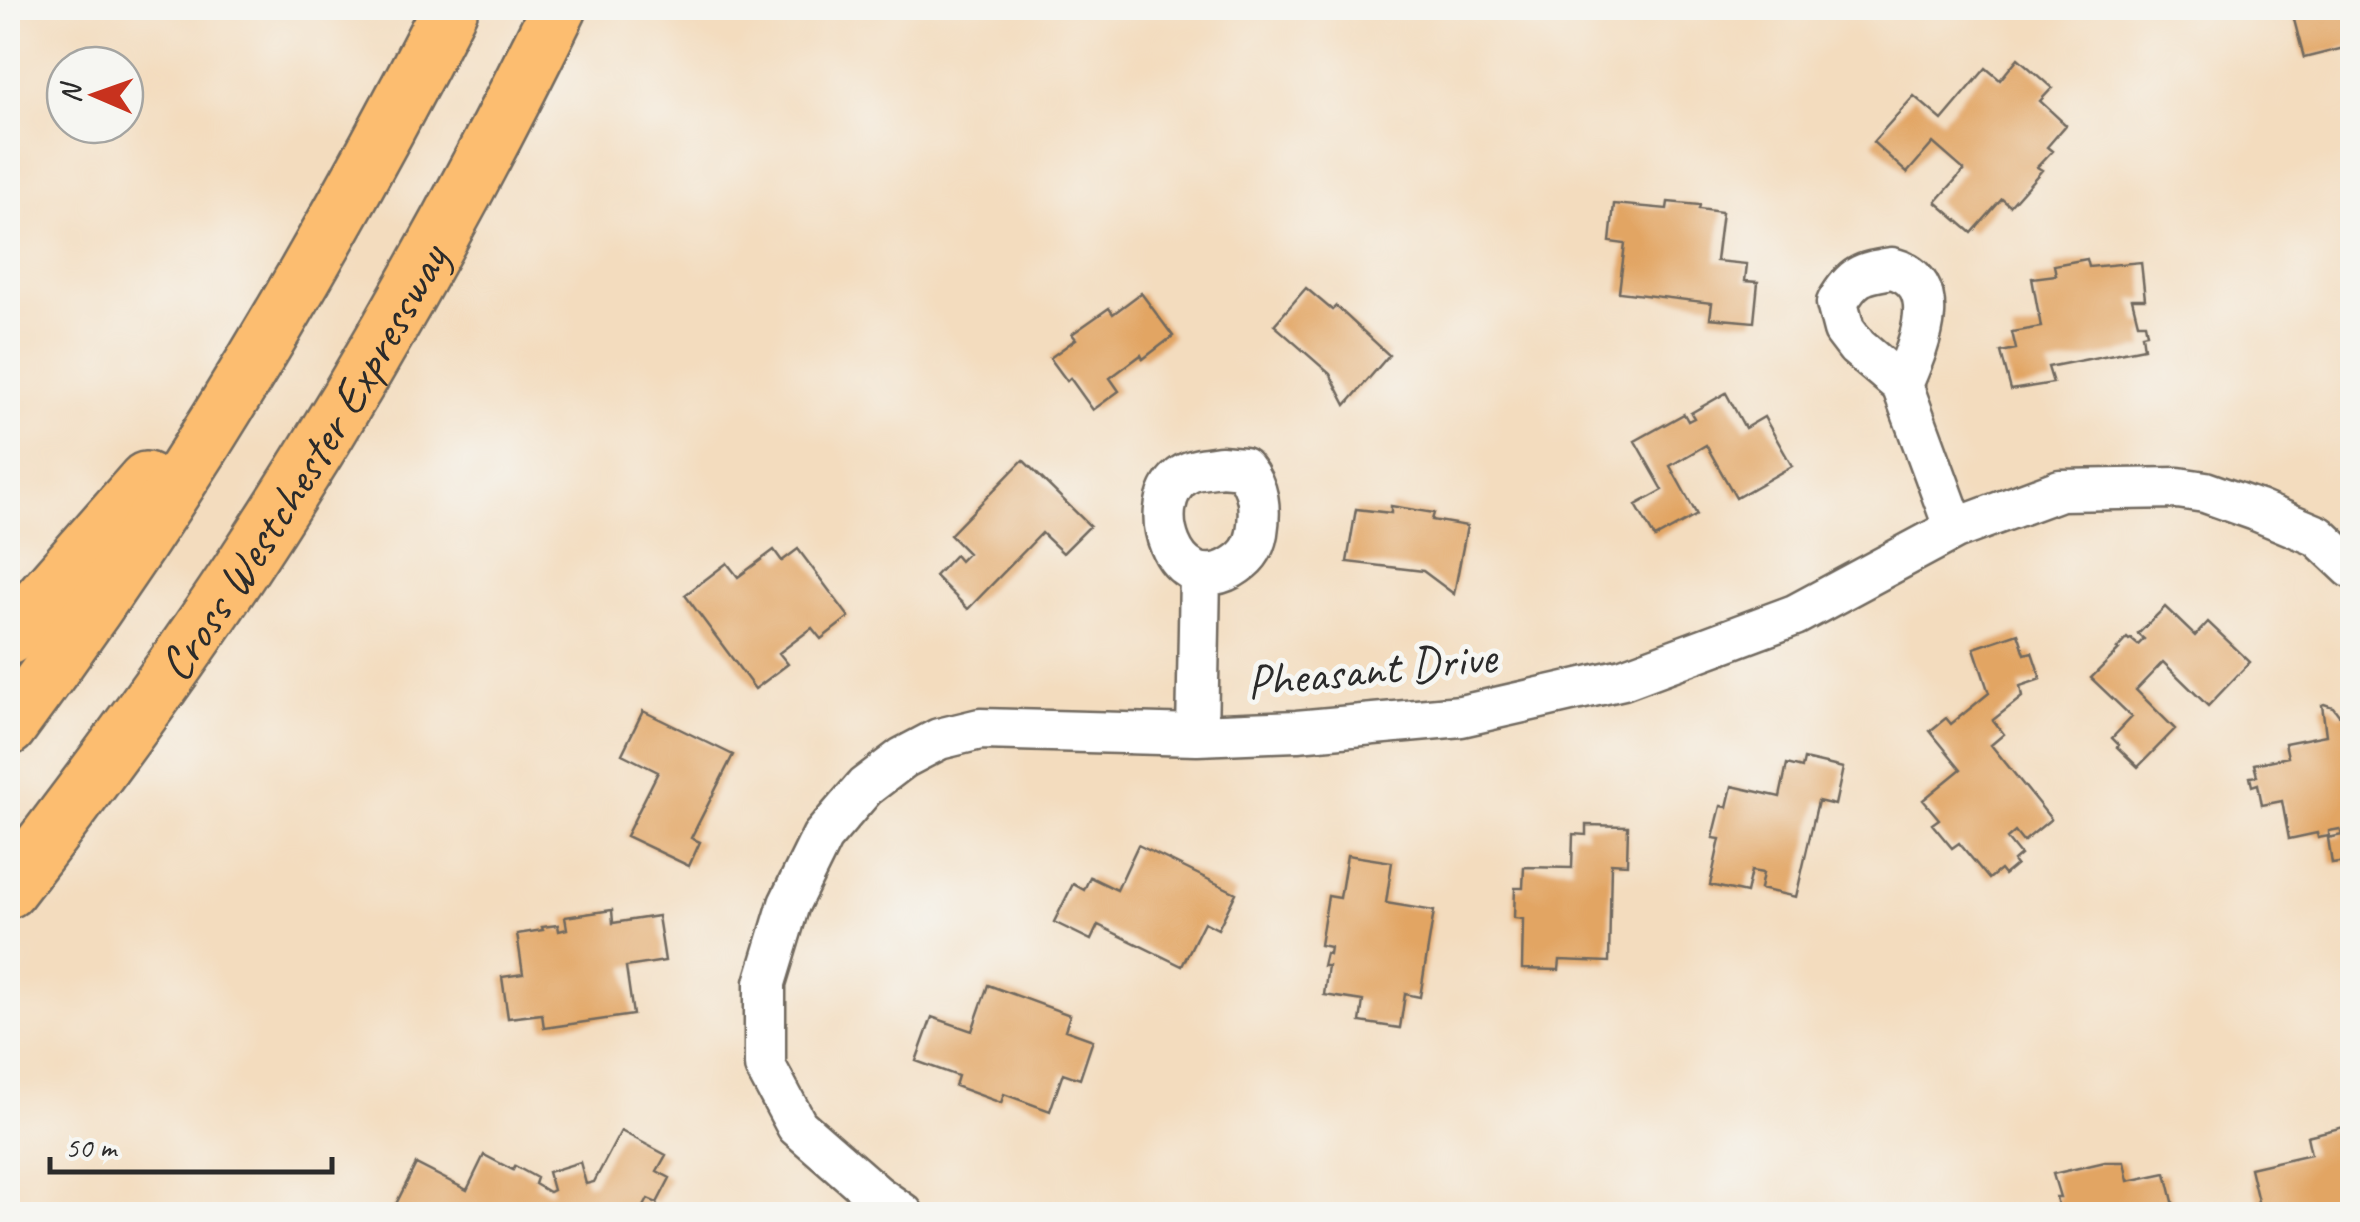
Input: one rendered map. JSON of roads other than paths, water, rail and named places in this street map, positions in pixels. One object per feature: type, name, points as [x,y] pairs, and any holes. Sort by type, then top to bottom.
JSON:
[{"type":"highway","name":"Cross Westchester Expressway","points":[[8,728],[156,516],[266,342],[391,122],[450,8]]},
{"type":"highway","name":"Cross Westchester Expressway","points":[[8,890],[137,719],[276,516],[428,260],[560,8]]},
{"type":"highway","points":[[8,637],[266,342]]},
{"type":"street","points":[[1902,385],[1955,530]]},
{"type":"street","name":"Pheasant Drive","points":[[903,1214],[796,1126],[765,1066],[765,983],[789,904],[822,837],[865,788],[904,758],[939,739],[980,729],[1297,732],[1461,716],[1623,679],[1795,615],[1955,530],[2060,490],[2178,488],[2205,492],[2318,536],[2352,568]]},
{"type":"street","points":[[1197,734],[1200,575]]}]
